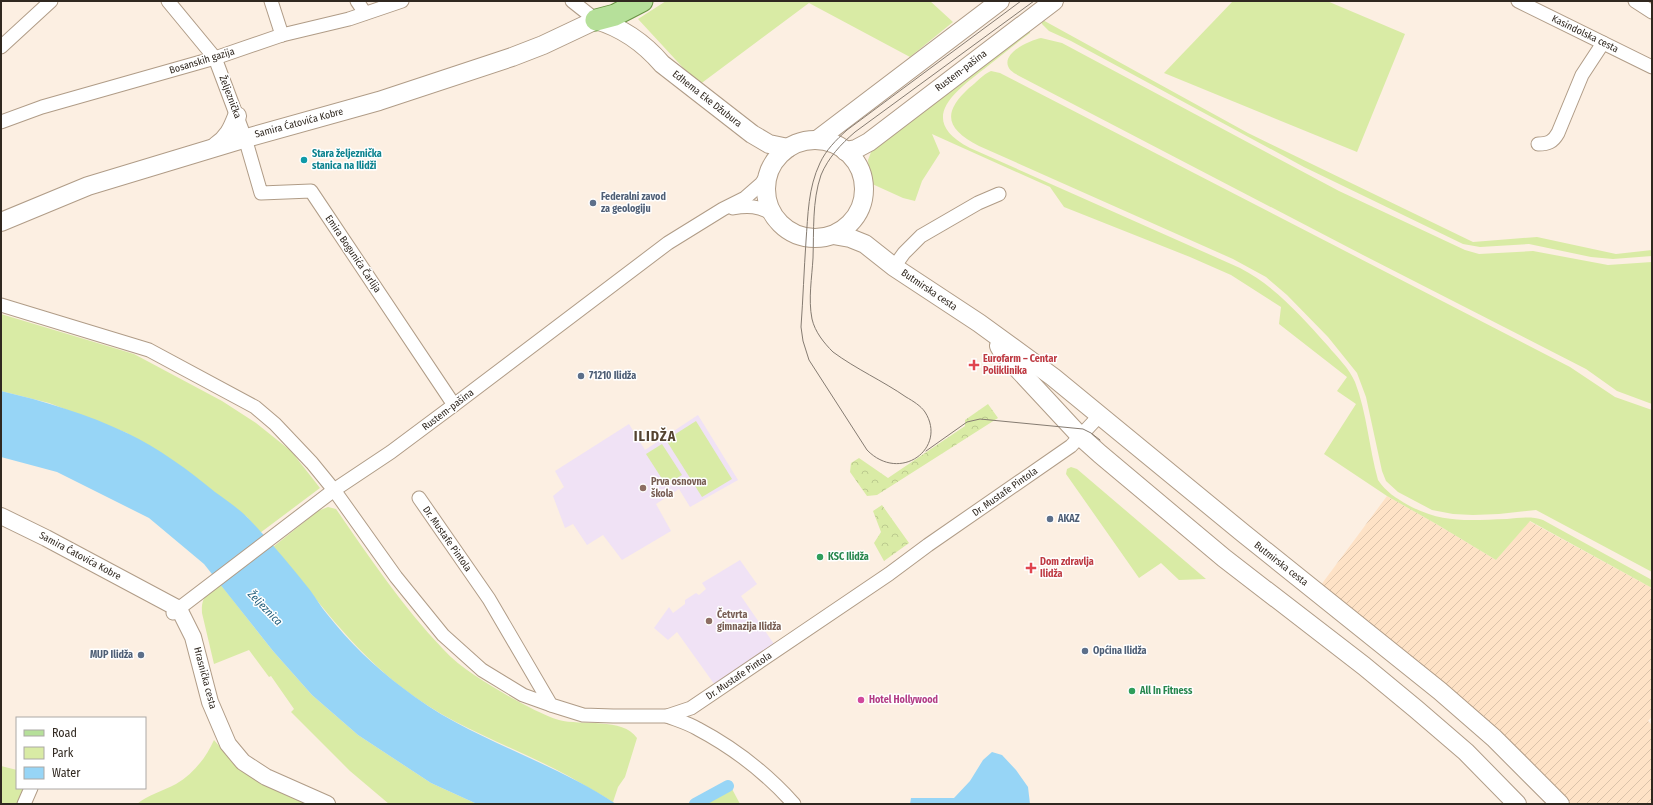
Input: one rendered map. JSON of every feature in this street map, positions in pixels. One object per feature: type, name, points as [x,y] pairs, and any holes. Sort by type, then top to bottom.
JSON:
[{"type":"main road","points":[[817,140],[1000,1]]},
{"type":"main road","name":"Rustem-pašina","points":[[845,151],[856,149],[869,142],[1054,1]]},
{"type":"main road","points":[[596,20],[615,15],[630,3]]},
{"type":"main road","points":[[630,3],[629,18],[633,38]]},
{"type":"main road","name":"Edhema Eke Džubura","points":[[596,20],[615,26],[633,38],[655,56],[662,64],[752,134],[769,144],[788,148]]},
{"type":"main road","name":"Edhema Eke Džubura","points":[[596,20],[608,32],[646,58],[662,64]]},
{"type":"main road","name":"Samira Ćatovića Kobre","points":[[1,222],[88,186],[245,138],[379,101],[438,82],[543,46],[596,20]]},
{"type":"main road","points":[[212,148],[223,141],[229,134],[237,116]]},
{"type":"main road","name":"Edhema Eke Džubura","points":[[752,134],[768,159],[769,171]]},
{"type":"main road","points":[[860,209],[853,220],[844,228],[833,234],[814,238],[796,234],[787,230],[773,214],[767,201],[766,187],[769,171],[778,157],[788,148],[797,144],[817,140],[833,144],[845,151],[854,160],[860,171],[864,184],[859,226],[865,244]]},
{"type":"main road","points":[[860,171],[864,151],[869,142]]},
{"type":"main road","name":"Butmirska cesta","points":[[833,234],[850,238],[865,244],[894,267],[993,334],[1053,377],[1243,534],[1440,691],[1494,738],[1560,804]]},
{"type":"main road","name":"Butmirska cesta","points":[[993,334],[1003,353],[1081,437],[1224,558],[1364,666],[1416,709],[1466,752],[1517,804]]},
{"type":"street","points":[[1,47],[51,1]]},
{"type":"street","name":"Željeznička","points":[[168,1],[215,58],[245,138]]},
{"type":"street","points":[[271,1],[282,35]]},
{"type":"street","points":[[357,1],[365,13]]},
{"type":"street","name":"Bosanskih gazija","points":[[1,122],[42,107],[215,58],[282,35],[365,13],[402,1]]},
{"type":"street","name":"Edhema Eke Džubura","points":[[572,1],[596,20]]},
{"type":"street","name":"Kasindolska cesta","points":[[1518,1],[1652,67]]},
{"type":"street","points":[[1635,1],[1652,12]]},
{"type":"street","points":[[1538,144],[1546,144],[1553,140],[1556,136],[1582,75],[1602,43]]},
{"type":"street","name":"Emira Bogunića Čarlija","points":[[245,138],[261,193],[311,190],[454,405]]},
{"type":"street","name":"Rustem-pašina","points":[[176,611],[204,588],[330,493],[391,452],[668,243],[723,209],[745,198],[761,184],[769,171]]},
{"type":"street","points":[[894,267],[904,253],[921,236],[973,206],[999,194]]},
{"type":"street","name":"Rustem-pašina","points":[[723,209],[746,205],[763,208],[773,214]]},
{"type":"street","points":[[1,305],[149,350],[255,407],[275,424],[312,463],[330,493],[443,635],[482,670],[523,695],[550,705]]},
{"type":"street","name":"Dr. Mustafe Pintola","points":[[418,498],[489,599],[550,705],[583,715],[667,716],[691,708],[889,574],[928,545],[1071,446],[1100,415]]},
{"type":"street","name":"Samira Ćatovića Kobre","points":[[1,516],[46,538],[159,598],[176,611]]},
{"type":"street","name":"Hrasnička cesta","points":[[176,611],[193,637],[210,702],[228,744],[243,762],[266,777],[327,804]]},
{"type":"street","points":[[667,716],[697,728],[733,749],[754,765],[794,804]]},
{"type":"street","points":[[24,804],[31,789]]},
{"type":"shaded area","name":"Prva osnovna škola","points":[[698,415],[738,480],[690,507],[679,489],[656,504],[671,531],[622,560],[603,535],[587,545],[573,524],[565,528],[553,496],[564,487],[555,471],[629,424],[645,450]]},
{"type":"shaded area","points":[[1387,496],[1496,560],[1529,521],[1652,588],[1652,716],[1648,721],[1652,725],[1652,804],[1565,804],[1318,589]]},
{"type":"shaded area","name":"Četvrta gimnazija Ilidža","points":[[740,560],[757,584],[741,596],[776,647],[717,688],[677,632],[668,640],[654,628],[669,607],[673,613],[685,604],[685,600],[696,593],[699,595],[706,589],[702,583]]},
{"type":"green space","points":[[666,1],[930,1],[953,22],[910,57],[809,3],[699,85],[638,19]]},
{"type":"green space","points":[[1233,1],[1327,1],[1405,34],[1357,152],[1164,73]]},
{"type":"green space","points":[[1041,19],[1248,133],[1473,242],[1537,237],[1616,254],[1652,250],[1652,256],[1613,259],[1591,257],[1529,244],[1480,247],[1463,244],[1304,167],[1071,41],[1049,31],[1042,24]]},
{"type":"green space","points":[[1030,27],[1030,33],[972,78],[952,97],[946,107],[943,117],[945,127],[954,138],[970,148],[1240,268],[1265,284],[1298,313],[1350,372],[1359,394],[1378,480],[1399,500],[1421,511],[1456,520],[1530,518],[1543,520],[1652,580],[1652,588],[1530,521],[1496,560],[1387,496],[1324,454],[1356,404],[1337,391],[1347,377],[1279,324],[1281,307],[1231,275],[1190,257],[1064,207],[1050,187],[932,134],[940,153],[922,181],[915,201],[903,198],[870,183],[868,160],[873,147]]},
{"type":"green space","points":[[1041,38],[1062,43],[1339,191],[1465,250],[1479,254],[1533,251],[1608,265],[1652,262],[1652,404],[1617,391],[1586,369],[1363,255],[1012,72],[1008,66],[1010,56],[1025,44]]},
{"type":"green space","points":[[991,71],[1000,73],[1570,367],[1615,397],[1652,410],[1652,572],[1536,510],[1499,514],[1453,514],[1432,510],[1398,492],[1386,481],[1382,471],[1366,397],[1357,373],[1328,337],[1287,295],[1266,277],[1233,259],[979,146],[968,140],[954,127],[951,113],[954,106],[969,88],[982,76]]},
{"type":"green space","points":[[1,314],[134,354],[222,401],[256,423],[291,451],[320,488],[260,533],[247,517],[127,433],[49,403],[1,391]]},
{"type":"green space","points":[[988,404],[998,418],[877,495],[867,496],[850,472],[851,463],[859,458],[888,478],[965,426],[965,420]]},
{"type":"green space","points":[[696,421],[732,479],[702,497],[666,440]]},
{"type":"green space","points":[[662,444],[682,475],[666,485],[646,454]]},
{"type":"green space","points":[[1071,467],[1077,469],[1206,579],[1179,580],[1161,563],[1139,578],[1066,474],[1067,469]]},
{"type":"green space","points":[[882,505],[909,543],[884,561],[874,543],[881,532],[873,511]]},
{"type":"green space","points":[[328,507],[336,509],[387,581],[428,633],[450,656],[466,669],[510,697],[547,716],[568,722],[601,723],[622,727],[631,731],[637,738],[625,777],[618,787],[613,802],[555,769],[478,733],[440,713],[404,689],[367,657],[334,621],[273,547],[318,511]]},
{"type":"green space","points":[[221,585],[273,651],[312,695],[358,735],[431,783],[477,804],[389,804],[350,771],[291,712],[294,709],[271,676],[269,677],[249,650],[214,664],[202,613],[202,607],[206,596]]},
{"type":"green space","points":[[214,740],[235,762],[255,778],[266,785],[306,804],[137,804],[182,780],[203,759]]},
{"type":"green space","points":[[1,766],[16,770],[16,789],[24,789],[17,804],[1,804]]},
{"type":"green space","points":[[731,787],[740,804],[700,804]]},
{"type":"water","name":"Željeznica","points":[[1,391],[81,414],[112,426],[150,445],[173,460],[236,507],[248,518],[295,571],[344,634],[372,663],[403,688],[428,706],[454,721],[563,774],[616,804],[477,804],[431,783],[358,735],[312,695],[273,651],[204,564],[149,518],[57,472],[1,457]]},
{"type":"water","points":[[992,752],[1002,755],[1016,770],[1028,787],[1030,804],[910,804],[911,798],[954,798],[970,781],[983,760]]},
{"type":"waterway","points":[[695,804],[728,786]]},
{"type":"tram line","points":[[1021,1],[847,130],[828,149],[816,172],[808,211],[801,327],[803,341],[809,360],[867,450],[880,460],[893,463],[906,462],[917,457],[925,449],[930,438],[930,425],[925,412],[919,406],[833,352],[823,341],[815,328],[812,319],[810,296],[815,206],[821,175],[835,152],[855,132],[1034,1]]},
{"type":"tram line","points":[[926,451],[967,422],[980,419],[1083,429],[1100,440]]},
{"type":"place","name":"Stara željeznička stanica na Ilidži","points":[[304,160]]},
{"type":"place","name":"Federalni zavod za geologiju","points":[[593,203]]},
{"type":"place","name":"Eurofarm – Centar Poliklinika","points":[[974,365]]},
{"type":"place","name":"71210 Ilidža","points":[[581,376]]},
{"type":"place","name":"Prva osnovna škola","points":[[643,488]]},
{"type":"place","name":"AKAZ","points":[[1050,519]]},
{"type":"place","name":"KSC Ilidža","points":[[820,557]]},
{"type":"place","name":"Dom zdravlja Ilidža","points":[[1031,568]]},
{"type":"place","name":"Četvrta gimnazija Ilidža","points":[[709,621]]},
{"type":"place","name":"Općina Ilidža","points":[[1085,651]]},
{"type":"place","name":"MUP Ilidža","points":[[141,655]]},
{"type":"place","name":"All In Fitness","points":[[1132,691]]},
{"type":"place","name":"Hotel Hollywood","points":[[861,700]]},
{"type":"district","name":"ILIDŽA","points":[[655,436]]}]
